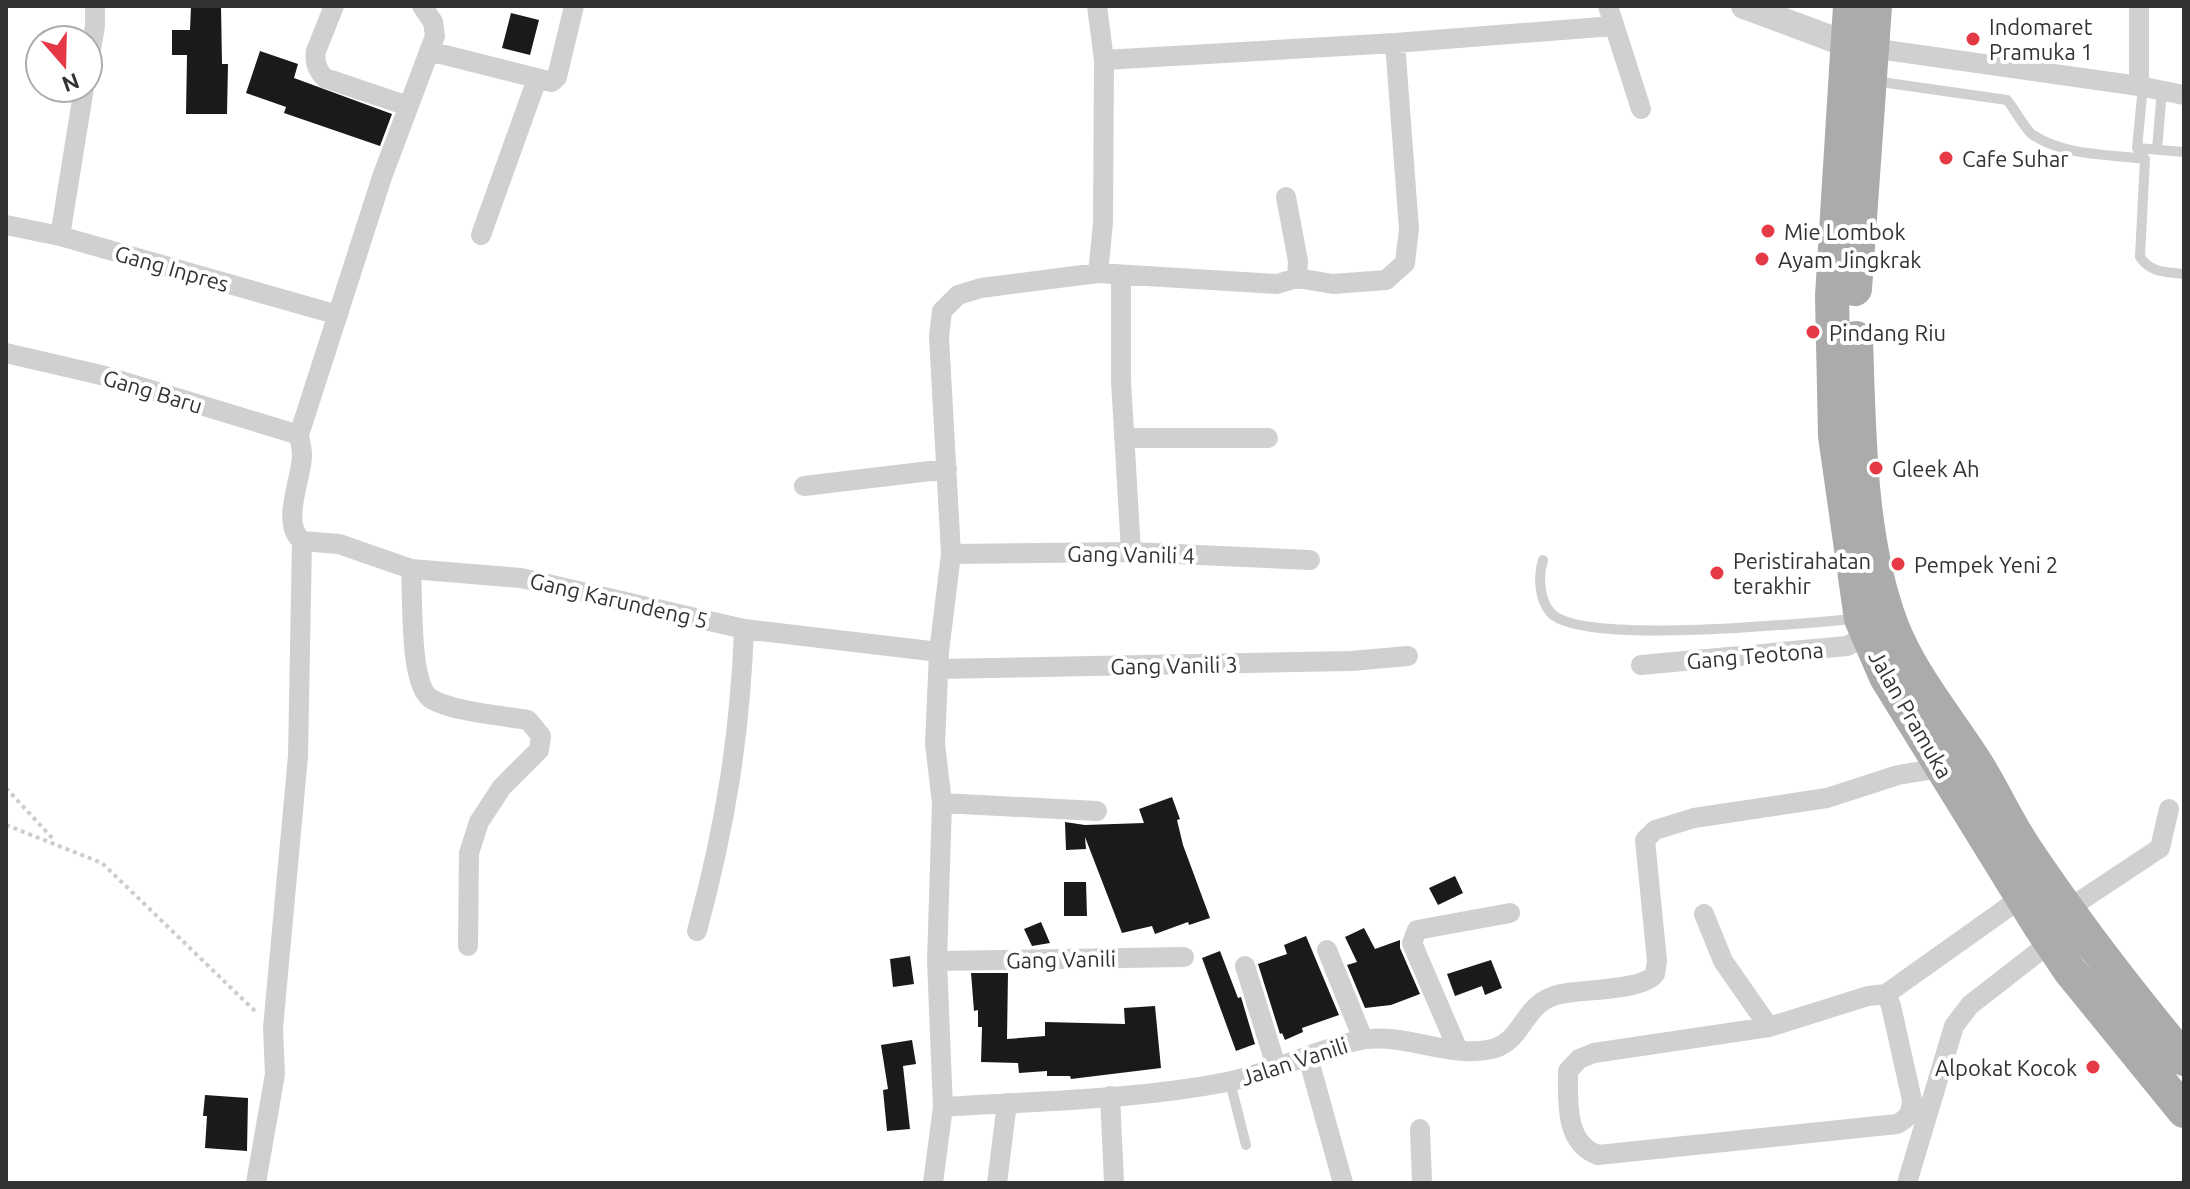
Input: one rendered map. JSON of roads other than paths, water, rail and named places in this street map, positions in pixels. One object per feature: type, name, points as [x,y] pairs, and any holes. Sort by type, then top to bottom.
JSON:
[{"type":"main road","name":"Jalan Pramuka","points":[[1850,6],[1863,58]]},
{"type":"main road","name":"Jalan Pramuka","points":[[1875,6],[1863,58],[1847,434],[1864,628],[1886,677],[2021,898],[2070,971],[2184,1111]]},
{"type":"main road","name":"Jalan Pramuka","points":[[1847,434],[1885,603],[1906,657],[1978,766],[2025,848],[2089,942],[2184,1059]]},
{"type":"street","points":[[334,6],[316,51],[319,73],[325,78],[408,106]]},
{"type":"street","points":[[256,1183],[275,1074],[273,1028],[298,756],[302,541],[296,536],[292,522],[302,453],[299,435],[408,106],[435,36],[433,22],[422,6]]},
{"type":"street","points":[[429,51],[548,83],[557,77],[574,6]]},
{"type":"street","points":[[1097,6],[1104,60],[1103,223],[1098,273]]},
{"type":"street","points":[[1744,6],[1863,58],[2148,87],[2184,95]]},
{"type":"street","points":[[2139,6],[2148,87]]},
{"type":"street","points":[[1104,60],[1395,43],[1611,16],[1641,109]]},
{"type":"street","points":[[933,1183],[943,1107],[937,961],[942,803],[935,744],[939,661],[951,554],[939,337],[942,311],[958,295],[981,288],[1098,273],[1277,284],[1297,278],[1333,284],[1386,280],[1405,263],[1409,229],[1395,43]]},
{"type":"street","points":[[481,235],[537,79]]},
{"type":"street","points":[[60,236],[81,104]]},
{"type":"street","points":[[1286,197],[1298,261],[1297,278]]},
{"type":"street","name":"Gang Inpres","points":[[6,225],[60,236],[338,315]]},
{"type":"street","points":[[1121,276],[1121,381],[1131,552]]},
{"type":"street","name":"Gang Baru","points":[[6,353],[105,376],[299,435]]},
{"type":"street","points":[[1124,438],[1268,438]]},
{"type":"street","points":[[804,486],[947,469]]},
{"type":"street","name":"Gang Karundeng 5","points":[[302,541],[339,544],[411,569],[521,578],[744,629],[939,661]]},
{"type":"street","name":"Gang Vanili 4","points":[[951,554],[1131,552],[1310,560]]},
{"type":"street","points":[[411,569],[417,674],[425,693],[430,699],[452,706],[528,720],[541,736],[539,750],[502,787],[479,822],[469,853],[468,946]]},
{"type":"street","name":"Gang Teotona","points":[[1641,665],[1847,646],[1864,628]]},
{"type":"street","points":[[697,931],[732,779],[742,698],[744,629]]},
{"type":"street","name":"Gang Vanili 3","points":[[939,661],[1351,661],[1408,656]]},
{"type":"street","name":"Jalan Vanili","points":[[943,1107],[1153,1093],[1230,1082],[1363,1039],[1458,1050],[1489,1050],[1502,1046],[1513,1037],[1534,1006],[1545,999],[1560,994],[1643,983],[1651,979],[1657,970],[1657,961],[1645,840],[1655,830],[1694,818],[1827,798],[1898,775],[1941,768]]},
{"type":"street","points":[[942,803],[1097,811]]},
{"type":"street","points":[[2068,909],[2160,848],[2169,809]]},
{"type":"street","points":[[1886,994],[1912,1100],[1907,1119],[1897,1124],[1598,1155],[1587,1151],[1575,1137],[1568,1109],[1568,1071],[1579,1059],[1594,1053],[1769,1027],[1868,996],[1886,994],[2021,898]]},
{"type":"street","points":[[1458,1050],[1412,943],[1413,936],[1417,930],[1510,913]]},
{"type":"street","points":[[1704,914],[1723,961],[1769,1027]]},
{"type":"street","points":[[1907,1183],[1954,1026],[1970,1005],[2051,942]]},
{"type":"street","points":[[1327,950],[1363,1039]]},
{"type":"street","name":"Gang Vanili","points":[[937,961],[1184,957]]},
{"type":"street","points":[[1245,966],[1276,1066]]},
{"type":"street","points":[[1308,1057],[1343,1183]]},
{"type":"street","points":[[1110,1096],[1114,1183]]},
{"type":"street","points":[[997,1183],[1007,1103]]},
{"type":"street","points":[[1420,1129],[1422,1183]]},
{"type":"lane","points":[[1863,58],[2007,100],[2030,134],[2066,149],[2145,159]]},
{"type":"lane","points":[[2148,87],[2137,148],[2145,159],[2140,257],[2154,271],[2184,274]]},
{"type":"lane","points":[[2148,87],[2157,149]]},
{"type":"lane","points":[[2137,148],[2184,152]]},
{"type":"lane","points":[[1543,560],[1540,585],[1552,614],[1572,623],[1641,632],[1864,628]]},
{"type":"lane","points":[[1230,1082],[1246,1145]]},
{"type":"place","name":"Indomaret Pramuka 1","points":[[1973,39]]},
{"type":"place","name":"Cafe Suhar","points":[[1946,158]]},
{"type":"place","name":"Mie Lombok","points":[[1768,231]]},
{"type":"place","name":"Ayam Jingkrak","points":[[1762,259]]},
{"type":"place","name":"Pindang Riu","points":[[1813,332]]},
{"type":"place","name":"Gleek Ah","points":[[1876,468]]},
{"type":"place","name":"Pempek Yeni 2","points":[[1898,564]]},
{"type":"place","name":"Peristirahatan terakhir","points":[[1717,573]]},
{"type":"place","name":"Alpokat Kocok","points":[[2093,1067]]}]
